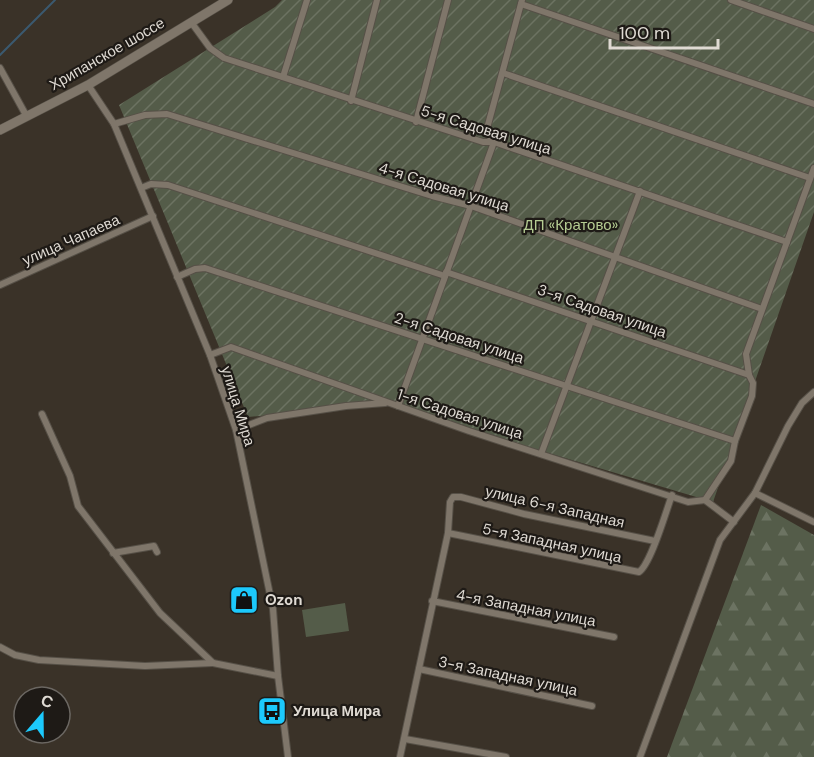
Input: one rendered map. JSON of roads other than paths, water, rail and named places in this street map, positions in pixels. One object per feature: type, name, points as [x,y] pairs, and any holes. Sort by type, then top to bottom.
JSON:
[{"type":"main road","name":"Хрипанское шоссе","points":[[0,130],[88,85],[228,0]]},
{"type":"street","points":[[283,77],[307,0]]},
{"type":"street","points":[[351,101],[377,0]]},
{"type":"street","points":[[416,122],[448,0]]},
{"type":"street","points":[[731,0],[757,4],[814,29]]},
{"type":"street","points":[[398,406],[494,142],[486,132],[522,2],[814,104]]},
{"type":"street","name":"5-я Садовая улица","points":[[191,22],[217,55],[416,122],[483,142],[494,142],[787,242]]},
{"type":"street","points":[[0,68],[27,117]]},
{"type":"street","points":[[504,73],[810,178]]},
{"type":"street","name":"улица Мира","points":[[88,85],[114,124],[210,355],[236,430],[273,609],[288,757]]},
{"type":"street","name":"4-я Садовая улица","points":[[114,124],[146,115],[167,114],[453,203],[471,206],[762,309]]},
{"type":"street","points":[[734,522],[705,500],[731,461],[735,441],[752,396],[753,383],[749,375],[746,354],[814,168]]},
{"type":"street","name":"3-я Садовая улица","points":[[141,188],[151,184],[168,185],[593,320],[749,375]]},
{"type":"street","points":[[541,454],[640,191]]},
{"type":"street","name":"улица Чапаева","points":[[0,285],[153,216]]},
{"type":"street","name":"2-я Садовая улица","points":[[177,277],[195,269],[205,268],[735,441]]},
{"type":"street","name":"1-я Садовая улица","points":[[210,355],[231,348],[469,431],[688,502],[705,500]]},
{"type":"street","points":[[640,757],[720,540],[754,493],[802,403],[814,392]]},
{"type":"street","points":[[236,430],[267,418],[346,406],[389,403]]},
{"type":"street","points":[[42,414],[70,476],[78,506],[160,613],[213,663]]},
{"type":"street","points":[[754,493],[767,497],[814,522]]},
{"type":"street","name":"5-я Западная улица","points":[[448,533],[635,572],[643,570],[646,565],[672,495]]},
{"type":"street","name":"улица 6-я Западная","points":[[448,533],[451,499],[461,497],[525,514],[655,542]]},
{"type":"street","points":[[400,757],[448,533]]},
{"type":"street","points":[[111,551],[154,546],[157,552]]},
{"type":"street","name":"4-я Западная улица","points":[[432,601],[614,637]]},
{"type":"street","points":[[0,647],[15,656],[39,660],[145,666],[213,663],[278,676]]},
{"type":"street","name":"3-я Западная улица","points":[[418,669],[592,706]]},
{"type":"street","points":[[405,739],[506,757]]},
{"type":"waterway","points":[[0,55],[55,0]]},
{"type":"place","name":"Ozon","points":[[244,600]]},
{"type":"place","name":"Улица Мира","points":[[272,711]]},
{"type":"park label","name":"ДП «Кратово»","points":[[571,225]]}]
